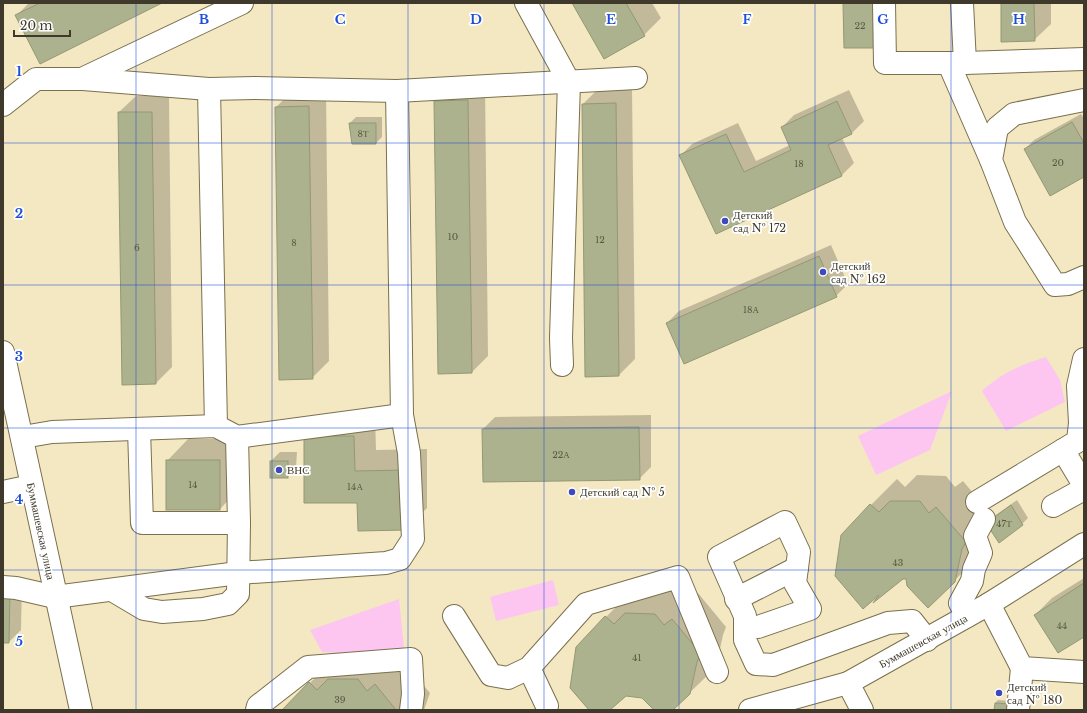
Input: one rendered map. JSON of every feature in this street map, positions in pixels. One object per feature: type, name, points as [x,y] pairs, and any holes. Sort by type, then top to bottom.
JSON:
[{"type":"street","points":[[83,79],[242,3]]},
{"type":"street","points":[[526,3],[569,82],[561,338],[562,365]]},
{"type":"street","points":[[884,3],[885,63],[957,63],[1084,59]]},
{"type":"street","points":[[962,3],[957,63],[991,160],[1015,222],[1055,285],[1068,284],[1084,277]]},
{"type":"street","points":[[3,105],[36,79],[83,79],[209,89],[255,88],[397,92],[636,78]]},
{"type":"street","points":[[209,89],[216,426]]},
{"type":"street","points":[[3,587],[16,588],[55,597],[238,573],[386,563],[400,559],[413,539],[409,453],[402,415],[397,92]]},
{"type":"street","points":[[991,160],[997,128],[1014,114],[1084,100]]},
{"type":"street","points":[[966,616],[960,603],[972,581],[974,569],[981,553],[975,536],[980,511],[1063,450],[1078,441],[1080,423],[1078,386],[1084,359]]},
{"type":"street","name":"Буммашевская улица","points":[[4,361],[22,437],[55,597],[81,710]]},
{"type":"street","points":[[22,437],[52,432],[216,426],[237,437],[402,415]]},
{"type":"street","points":[[139,429],[142,523],[239,523]]},
{"type":"street","points":[[112,590],[144,609],[162,612],[203,609],[228,604],[238,594],[239,523],[237,437]]},
{"type":"street","points":[[1063,450],[1084,485]]},
{"type":"street","points":[[3,492],[32,486]]},
{"type":"street","points":[[1053,506],[1084,489]]},
{"type":"street","points":[[745,629],[758,627],[810,609],[795,582],[798,552],[785,522],[719,557],[745,616],[745,629],[745,640],[756,664],[773,665],[888,623],[912,621],[927,640]]},
{"type":"street","name":"Буммашевская улица","points":[[750,710],[848,683],[989,604],[1084,544]]},
{"type":"street","points":[[736,598],[797,568]]},
{"type":"street","points":[[454,616],[491,675],[508,678],[529,668],[586,604],[678,578],[717,672]]},
{"type":"street","points":[[989,604],[1022,668],[1018,710]]},
{"type":"street","points":[[258,710],[258,706],[308,667],[411,659],[413,694],[411,710]]},
{"type":"street","points":[[529,668],[544,708]]},
{"type":"street","points":[[1022,668],[1084,672]]},
{"type":"street","points":[[848,683],[862,710]]},
{"type":"shaded area","points":[[1046,357],[1060,380],[1065,402],[1006,431],[982,391],[1012,370]]},
{"type":"shaded area","points":[[952,391],[930,450],[876,475],[858,436]]},
{"type":"shaded area","points":[[553,580],[559,605],[496,621],[490,597]]},
{"type":"shaded area","points":[[399,599],[405,657],[322,652],[310,630]]},
{"type":"building","points":[[40,3],[162,3],[40,64],[15,15]]},
{"type":"building","points":[[572,3],[626,3],[645,36],[604,59]]},
{"type":"building","points":[[843,3],[877,3],[878,48],[844,48]]},
{"type":"building","points":[[1001,3],[1034,3],[1035,41],[1001,42]]},
{"type":"building","points":[[468,100],[472,373],[438,374],[434,101]]},
{"type":"building","points":[[837,101],[852,134],[828,145],[842,176],[716,234],[679,155],[726,134],[744,172],[791,150],[781,127]]},
{"type":"building","points":[[616,103],[619,376],[585,377],[582,104]]},
{"type":"building","points":[[309,106],[313,379],[279,380],[275,107]]},
{"type":"building","points":[[118,112],[152,112],[156,384],[122,385]]},
{"type":"building","points":[[1072,122],[1084,143],[1084,177],[1050,196],[1024,149]]},
{"type":"building","points":[[349,123],[376,123],[376,144],[352,144]]},
{"type":"building","points":[[819,256],[837,297],[684,364],[666,323]]},
{"type":"building","points":[[639,427],[640,480],[483,482],[482,429]]},
{"type":"building","points":[[304,436],[354,436],[355,471],[406,470],[406,530],[358,531],[357,503],[304,503]]},
{"type":"building","points":[[166,460],[220,460],[220,510],[166,510]]},
{"type":"building","name":"ВНС","points":[[270,461],[288,461],[288,478],[270,478]]},
{"type":"building","points":[[890,501],[920,501],[929,513],[936,507],[966,542],[962,549],[955,582],[928,608],[907,586],[906,579],[903,579],[873,603],[879,595],[863,609],[835,576],[841,535],[870,504],[879,512]]},
{"type":"building","points":[[1011,505],[1023,525],[999,543],[986,523]]},
{"type":"building","points":[[1084,583],[1084,637],[1058,653],[1034,615]]},
{"type":"building","points":[[3,591],[10,591],[9,643],[3,643]]},
{"type":"building","points":[[625,613],[655,614],[664,625],[672,619],[701,654],[697,662],[690,694],[673,710],[654,710],[642,698],[626,696],[610,710],[589,710],[570,688],[576,647],[605,616],[614,624]]},
{"type":"building","points":[[328,679],[358,679],[367,691],[375,684],[396,710],[282,710],[309,682],[317,690]]},
{"type":"building","points":[[995,703],[1010,704],[1009,710],[994,710]]},
{"type":"place","name":"Детский сад № 172","points":[[725,221]]},
{"type":"place","name":"Детский сад № 162","points":[[823,272]]},
{"type":"place","name":"ВНС","points":[[279,470]]},
{"type":"place","name":"Детский сад № 5","points":[[572,492]]},
{"type":"place","name":"Детский сад № 180","points":[[999,693]]}]
